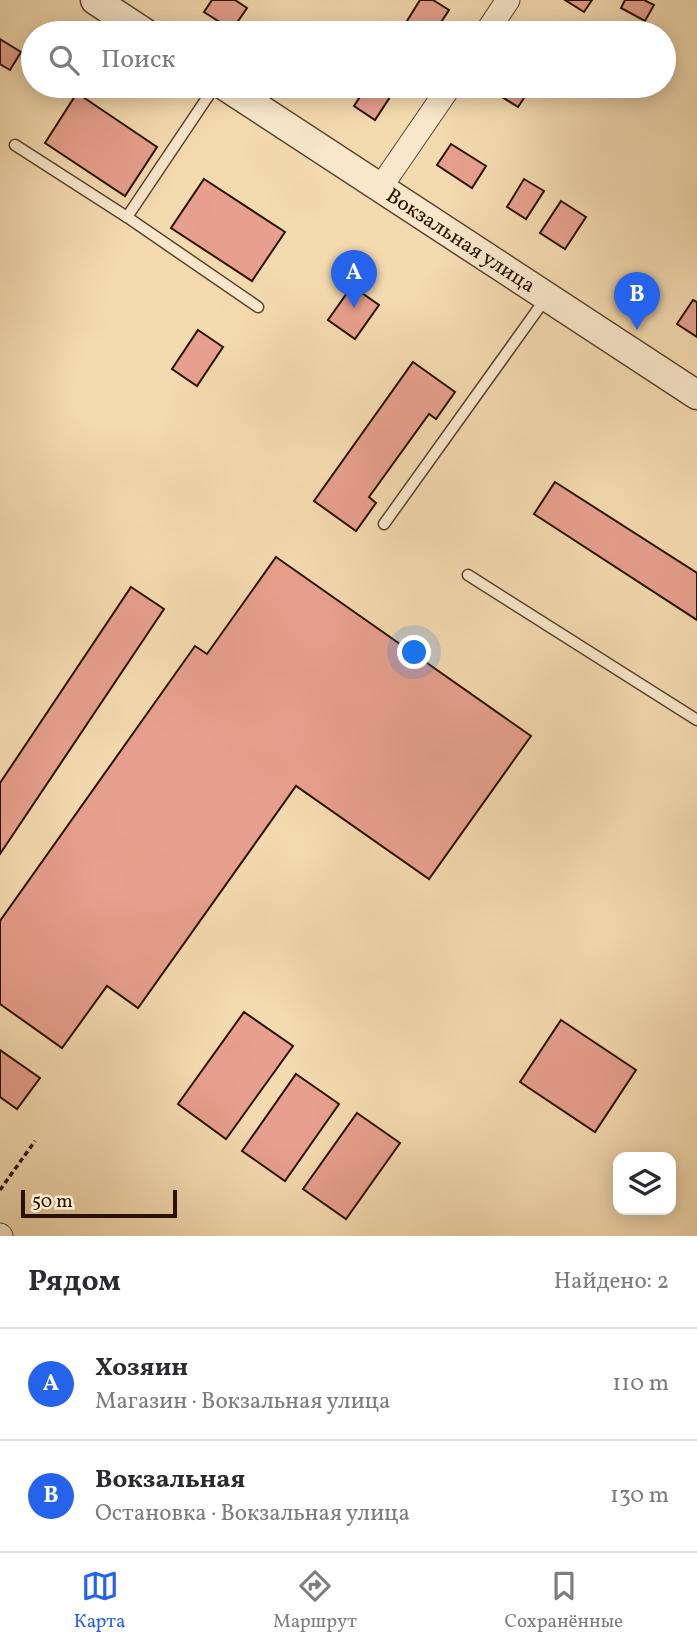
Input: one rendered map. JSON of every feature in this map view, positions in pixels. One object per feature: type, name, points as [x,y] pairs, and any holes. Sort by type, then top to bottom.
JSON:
[{"type":"street","points":[[95,0],[127,21]]},
{"type":"street","points":[[494,21],[508,0]]},
{"type":"street","name":"Вокзальная улица","points":[[243,98],[697,395]]},
{"type":"street","points":[[380,188],[442,98]]},
{"type":"lane","points":[[127,217],[207,98]]},
{"type":"lane","points":[[15,145],[127,217],[258,307]]},
{"type":"lane","points":[[384,524],[548,296]]},
{"type":"lane","points":[[468,575],[697,720]]},
{"type":"path","points":[[0,1190],[35,1141]]},
{"type":"building","points":[[212,0],[235,0],[247,8],[238,21],[218,21],[204,12]]},
{"type":"building","points":[[420,0],[433,0],[449,10],[442,21],[407,21]]},
{"type":"building","points":[[565,0],[592,0],[584,12]]},
{"type":"building","points":[[625,0],[644,0],[654,5],[645,21],[621,8]]},
{"type":"building","points":[[0,39],[21,52],[10,70],[0,64]]},
{"type":"building","points":[[74,98],[84,98],[157,147],[125,196],[45,143]]},
{"type":"building","points":[[359,98],[389,98],[375,120],[354,106]]},
{"type":"building","points":[[504,98],[524,98],[518,107]]},
{"type":"building","points":[[451,144],[486,166],[472,188],[437,165]]},
{"type":"building","points":[[204,179],[285,232],[252,281],[171,228]]},
{"type":"building","points":[[524,179],[544,191],[526,219],[507,207]]},
{"type":"building","points":[[561,201],[586,217],[565,249],[540,233]]},
{"type":"building","points":[[352,286],[379,305],[355,339],[328,320]]},
{"type":"building","points":[[693,300],[697,302],[697,337],[677,324]]},
{"type":"building","points":[[198,330],[223,347],[197,386],[172,369]]},
{"type":"building","points":[[413,362],[455,392],[436,419],[429,414],[369,497],[376,503],[356,531],[314,501]]},
{"type":"building","points":[[555,482],[697,573],[697,620],[534,514]]},
{"type":"building","points":[[276,557],[531,736],[429,879],[296,786],[138,1008],[107,986],[62,1048],[0,1004],[0,921],[195,646],[207,654]]},
{"type":"building","points":[[131,587],[164,609],[0,854],[0,783]]},
{"type":"building","points":[[244,1012],[293,1046],[226,1139],[178,1104]]},
{"type":"building","points":[[561,1020],[636,1070],[595,1132],[520,1082]]},
{"type":"building","points":[[0,1050],[40,1078],[17,1109],[0,1097]]},
{"type":"building","points":[[296,1074],[339,1104],[285,1181],[242,1151]]},
{"type":"building","points":[[357,1113],[400,1143],[346,1219],[303,1189]]},
{"type":"place","name":"Хозяин","points":[[354,308]]},
{"type":"place","name":"Вокзальная","points":[[637,330]]}]
